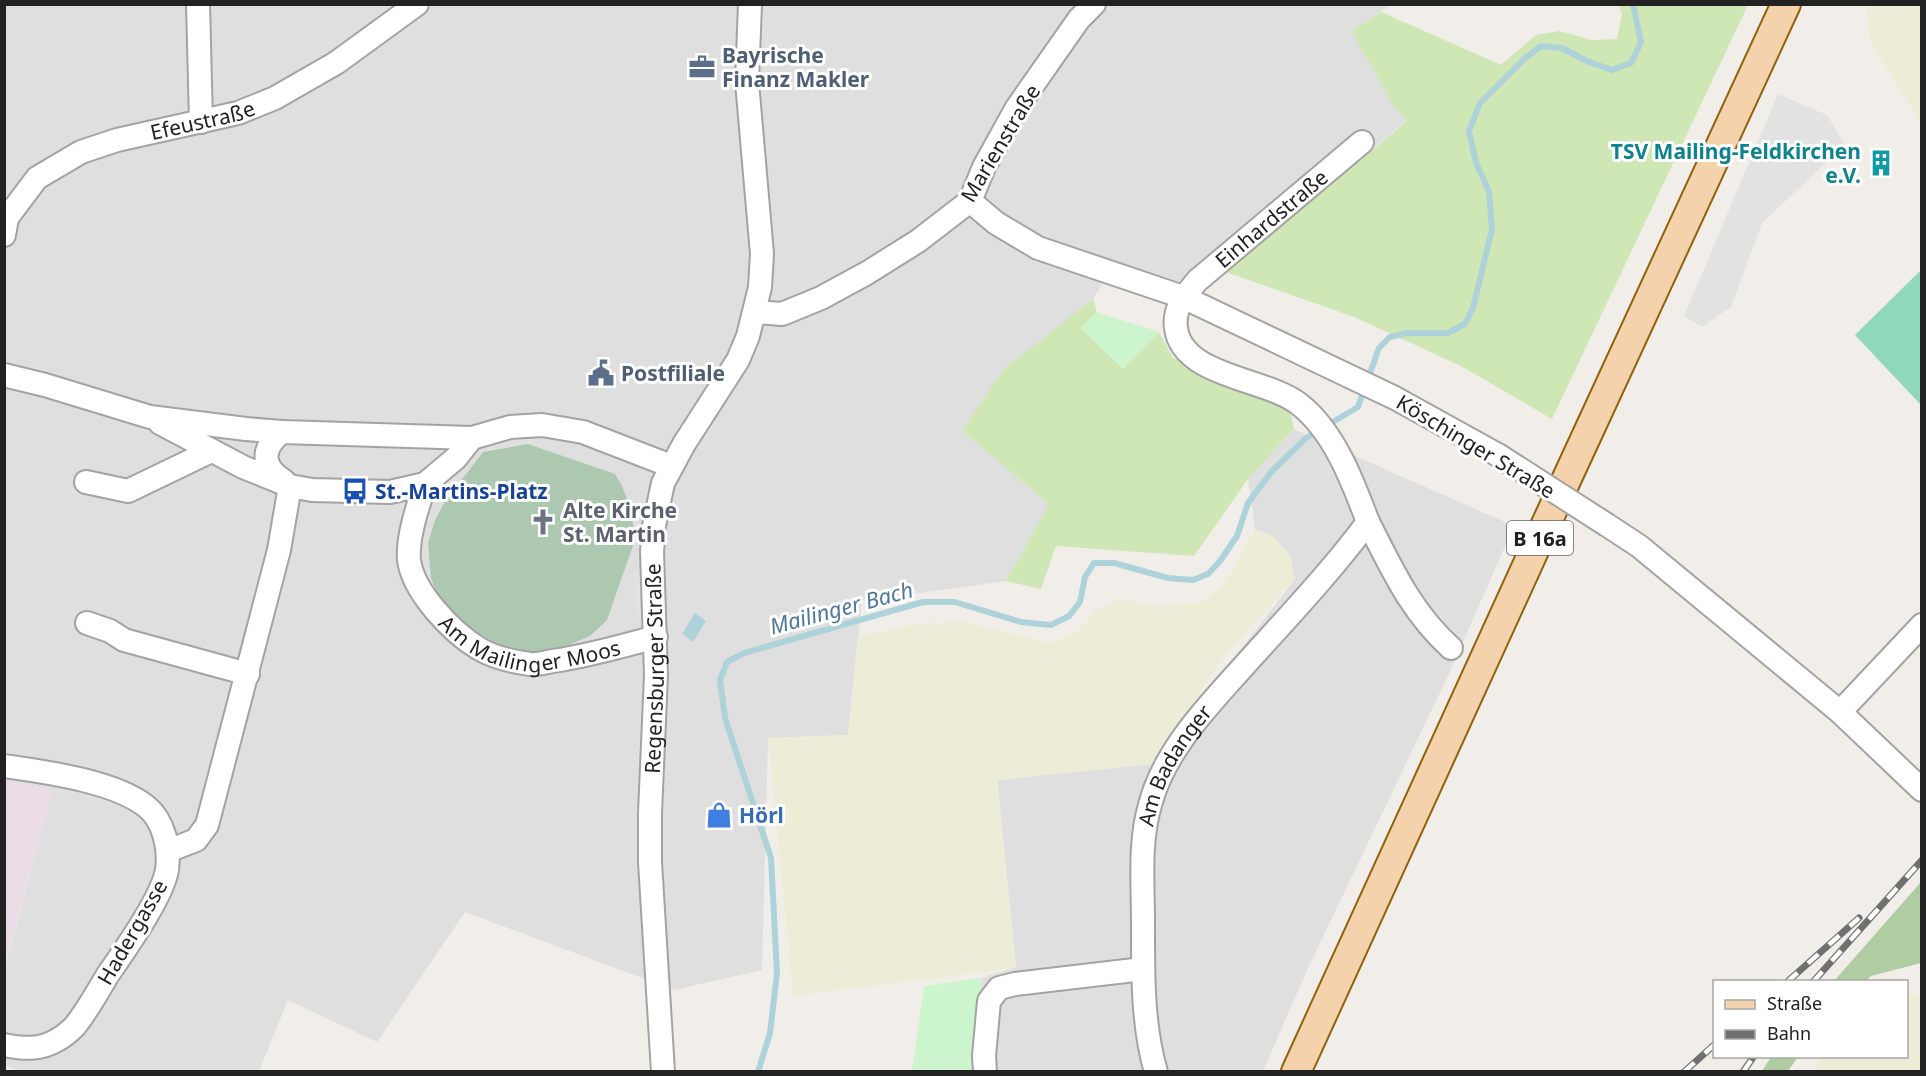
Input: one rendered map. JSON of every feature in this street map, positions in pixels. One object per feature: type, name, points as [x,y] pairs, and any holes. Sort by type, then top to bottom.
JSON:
[{"type":"main road","name":"B 16a","points":[[1296,1071],[1572,465],[1786,4]]},
{"type":"street","points":[[198,4],[201,122]]},
{"type":"street","name":"Efeustraße","points":[[5,219],[37,178],[81,152],[117,140],[238,113],[275,98],[336,63],[393,14],[417,4]]},
{"type":"street","name":"Regensburger Straße","points":[[663,1069],[650,862],[656,675],[652,552],[654,526],[663,483],[670,466],[738,360],[755,312],[762,254],[747,82],[750,4]]},
{"type":"street","name":"Marienstraße","points":[[755,312],[782,314],[821,298],[898,254],[970,201],[984,167],[1016,109],[1079,19],[1094,4]]},
{"type":"street","name":"Einhardstraße","points":[[1183,297],[1198,280],[1362,142]]},
{"type":"street","name":"Köschinger Straße","points":[[970,201],[996,224],[1038,248],[1183,297],[1395,398],[1498,455],[1639,546],[1840,712],[1922,790]]},
{"type":"street","points":[[1183,297],[1175,320],[1177,338],[1190,355],[1208,366],[1279,392],[1299,404],[1334,444],[1350,475],[1368,522],[1415,610],[1432,631],[1451,648]]},
{"type":"street","points":[[4,375],[56,387],[150,417],[282,432],[472,438],[510,427],[542,424],[583,432],[670,466]]},
{"type":"street","points":[[150,417],[243,467],[290,486],[312,490],[390,492],[425,484],[456,458],[472,438]]},
{"type":"street","points":[[282,432],[273,439],[266,460],[268,469],[290,486]]},
{"type":"street","points":[[86,482],[128,491],[211,451]]},
{"type":"street","name":"Am Mailinger Moos","points":[[425,484],[413,522],[409,560],[421,592],[439,615],[479,649],[496,656],[532,664],[563,660],[656,637]]},
{"type":"street","name":"Hadergasse","points":[[4,1045],[20,1048],[41,1047],[58,1040],[74,1027],[159,892],[166,872],[168,851],[196,840],[207,825],[279,550],[290,486]]},
{"type":"street","name":"Am Badanger","points":[[1156,1071],[1152,1059],[1146,1014],[1143,969],[1144,830],[1150,803],[1164,769],[1186,734],[1342,556],[1368,522]]},
{"type":"street","points":[[87,623],[110,631],[124,640],[248,674]]},
{"type":"street","points":[[1840,712],[1922,625]]},
{"type":"street","points":[[4,766],[83,780],[126,794],[149,808],[162,829],[168,851]]},
{"type":"street","points":[[985,1071],[984,1056],[989,1001],[999,988],[1015,984],[1143,969]]},
{"type":"shaded area","points":[[4,5],[1391,5],[1351,31],[1394,106],[1407,120],[1226,272],[1178,281],[1116,261],[1093,299],[1004,370],[962,431],[1049,504],[1006,581],[862,601],[848,735],[768,738],[762,970],[674,990],[465,912],[377,1042],[288,1000],[259,1071],[19,1071],[5,1066],[5,967],[52,792],[5,779]]},
{"type":"shaded area","points":[[1778,94],[1827,115],[1845,145],[1762,223],[1731,307],[1702,327],[1684,316]]},
{"type":"shaded area","points":[[1294,429],[1514,526],[1448,676],[1308,968],[1263,1071],[975,1072],[981,978],[1016,967],[997,780],[1153,764],[1295,579],[1255,529],[1248,479]]},
{"type":"shaded area","points":[[640,567],[645,623],[637,619],[634,572]]},
{"type":"shaded area","points":[[4,779],[52,792],[5,964]]},
{"type":"green space","points":[[1619,5],[1748,5],[1552,419],[1461,366],[1354,317],[1226,272],[1407,121],[1394,106],[1351,31],[1381,12],[1501,65],[1536,35],[1560,31],[1591,40],[1617,39],[1622,14]]},
{"type":"green space","points":[[1865,5],[1921,5],[1921,122],[1871,44]]},
{"type":"green space","points":[[1921,270],[1921,405],[1855,335]]},
{"type":"green space","points":[[1093,299],[1097,312],[1081,328],[1123,369],[1159,332],[1173,358],[1290,410],[1294,429],[1248,479],[1194,556],[1056,546],[1041,589],[1006,581],[1049,504],[962,431],[1004,369]]},
{"type":"green space","points":[[1097,312],[1159,332],[1123,369],[1081,328]]},
{"type":"green space","points":[[528,444],[615,474],[631,509],[635,540],[607,620],[590,636],[542,656],[498,645],[461,622],[439,599],[431,578],[428,543],[435,520],[444,503],[483,452]]},
{"type":"green space","points":[[1255,529],[1273,536],[1290,555],[1295,579],[1224,656],[1153,764],[997,780],[1016,968],[793,996],[768,738],[848,735],[858,637],[914,625],[960,621],[1048,643],[1076,633],[1094,612],[1118,598],[1160,606],[1202,603],[1226,582]]},
{"type":"green space","points":[[1921,882],[1921,963],[1871,976],[1867,980],[1835,980]]},
{"type":"green space","points":[[981,978],[975,1071],[912,1071],[924,986]]},
{"type":"green space","points":[[1921,993],[1921,1071],[1811,1071],[1822,1058],[1908,1058],[1908,995]]},
{"type":"green space","points":[[1770,1058],[1797,1058],[1788,1071],[1762,1071]]},
{"type":"water","points":[[695,613],[706,621],[693,642],[682,634]]},
{"type":"waterway","name":"Mailinger Bach","points":[[758,1072],[770,1033],[777,973],[771,858],[725,718],[720,680],[727,662],[744,653],[923,602],[955,602],[1021,622],[1051,625],[1069,616],[1080,602],[1085,577],[1094,563],[1114,563],[1168,578],[1193,580],[1208,574],[1237,536],[1248,503],[1272,471],[1306,438],[1358,407],[1379,348],[1390,337],[1407,333],[1448,333],[1465,324],[1473,308],[1492,229],[1489,191],[1476,163],[1469,131],[1480,103],[1524,59],[1541,46],[1562,48],[1589,62],[1612,70],[1631,63],[1641,42],[1633,4]]},
{"type":"railway","points":[[1815,980],[1922,860]]},
{"type":"railway","points":[[1789,980],[1859,918]]},
{"type":"railway","points":[[1684,1072],[1713,1046]]},
{"type":"railway","points":[[1743,1072],[1753,1058]]},
{"type":"place","name":"Bayrische Finanz Makler","points":[[702,67]]},
{"type":"place","name":"TSV Mailing-Feldkirchen e.V.","points":[[1881,163]]},
{"type":"place","name":"Postfiliale","points":[[601,373]]},
{"type":"place","name":"St.-Martins-Platz","points":[[355,491]]},
{"type":"place","name":"Alte Kirche St. Martin","points":[[543,522]]},
{"type":"place","name":"Hörl","points":[[719,815]]}]
